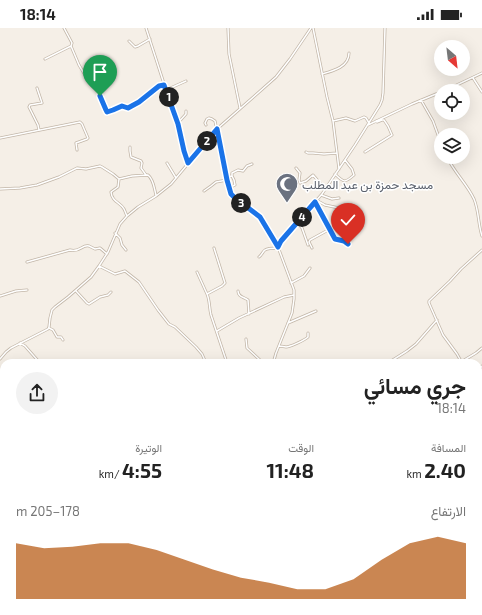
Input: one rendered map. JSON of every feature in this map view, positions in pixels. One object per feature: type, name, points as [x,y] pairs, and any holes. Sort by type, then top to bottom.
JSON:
[{"type":"street","points":[[64,28],[72,44],[71,46],[79,65],[91,86],[98,91],[107,112],[122,106],[128,108],[139,102],[159,86],[164,85]]},
{"type":"street","points":[[146,28],[178,124],[188,163]]},
{"type":"street","points":[[228,28],[229,54],[240,108]]},
{"type":"street","points":[[49,328],[52,310],[90,277],[99,266],[107,254],[120,224],[127,216],[167,187],[217,129],[276,77],[312,28]]},
{"type":"street","points":[[312,28],[332,121],[339,169]]},
{"type":"street","points":[[278,247],[280,242],[321,195],[369,123],[382,100],[385,28]]},
{"type":"street","points":[[129,41],[135,46],[138,46],[150,39]]},
{"type":"street","points":[[45,59],[71,46]]},
{"type":"street","points":[[322,74],[340,68],[349,57],[349,53]]},
{"type":"street","points":[[460,84],[482,73]]},
{"type":"street","points":[[473,78],[482,92]]},
{"type":"street","points":[[166,90],[186,81]]},
{"type":"street","points":[[37,88],[42,103],[30,105],[29,107],[39,130]]},
{"type":"street","points":[[367,126],[434,95]]},
{"type":"street","points":[[420,100],[436,128]]},
{"type":"street","points":[[178,124],[186,114],[186,111]]},
{"type":"street","points":[[332,121],[346,118],[355,121],[364,117],[369,123]]},
{"type":"street","points":[[206,125],[205,123],[207,119],[211,118],[215,121],[226,177],[231,194],[260,217],[278,247],[294,290],[293,306],[274,359]]},
{"type":"street","points":[[365,152],[392,135],[385,121],[376,121]]},
{"type":"street","points":[[0,138],[80,122],[88,138],[76,143],[77,150]]},
{"type":"street","points":[[130,147],[131,157],[141,161],[142,169],[146,175],[151,177],[156,196]]},
{"type":"street","points":[[306,152],[308,154],[337,153]]},
{"type":"street","points":[[335,174],[343,181],[348,180],[353,176],[354,174],[345,160]]},
{"type":"street","points":[[167,163],[176,178]]},
{"type":"street","points":[[232,176],[233,172],[238,170],[243,171],[247,166],[252,164]]},
{"type":"street","points":[[451,164],[474,199],[482,236]]},
{"type":"street","points":[[0,189],[37,185],[59,177],[77,168],[86,169],[102,167],[119,179]]},
{"type":"street","points":[[296,168],[300,173],[300,183],[306,181],[313,175],[325,189]]},
{"type":"street","points":[[119,179],[146,175]]},
{"type":"street","points":[[226,177],[232,176]]},
{"type":"street","points":[[229,188],[235,185],[232,176]]},
{"type":"street","points":[[119,179],[118,187],[113,190],[111,194],[114,199],[124,208],[127,216]]},
{"type":"street","points":[[204,191],[216,182],[227,180]]},
{"type":"street","points":[[321,195],[332,199],[339,198]]},
{"type":"street","points":[[316,201],[325,205],[340,208],[345,212]]},
{"type":"street","points":[[316,201],[335,239],[344,241],[348,244]]},
{"type":"street","points":[[297,222],[302,228],[308,245]]},
{"type":"street","points":[[312,248],[309,242],[310,240],[330,229]]},
{"type":"street","points":[[115,233],[120,238],[122,245],[126,250]]},
{"type":"street","points":[[27,262],[70,250],[76,251],[86,246],[95,249],[100,248],[107,254]]},
{"type":"street","points":[[259,257],[264,250],[278,247]]},
{"type":"street","points":[[206,294],[225,283],[214,248]]},
{"type":"street","points":[[460,359],[444,337],[429,303],[430,299],[482,250]]},
{"type":"street","points":[[99,266],[115,274],[125,271],[139,282],[169,324],[175,327],[196,347],[204,359]]},
{"type":"street","points":[[291,282],[304,276],[310,268]]},
{"type":"street","points":[[198,272],[210,303],[210,310],[226,359]]},
{"type":"street","points":[[0,296],[16,291],[27,290]]},
{"type":"street","points":[[76,290],[89,304],[97,298],[108,295],[111,292]]},
{"type":"street","points":[[238,291],[241,296],[248,300],[249,314]]},
{"type":"street","points":[[217,331],[239,318],[284,297],[294,295]]},
{"type":"street","points":[[288,323],[316,311]]},
{"type":"street","points":[[394,359],[416,344],[437,320]]},
{"type":"street","points":[[49,328],[56,336],[63,340]]},
{"type":"street","points":[[0,355],[1,358],[10,348],[49,328]]},
{"type":"street","points":[[280,346],[288,347],[301,342],[307,339],[308,333]]},
{"type":"street","points":[[246,339],[247,348],[259,359]]},
{"type":"street","points":[[25,341],[25,346]]},
{"type":"street","points":[[20,343],[25,346],[36,359]]},
{"type":"street","points":[[467,359],[482,348]]},
{"type":"place","name":"مسجد حمزة بن عبد المطلب","points":[[287,204]]},
{"type":"route","points":[[100,96],[107,112],[122,106],[128,108],[139,102],[159,86],[164,85],[178,124],[188,163],[217,129],[220,150],[231,194],[260,217],[278,247],[280,242],[315,202],[335,239],[338,241],[343,240],[348,244]]}]
